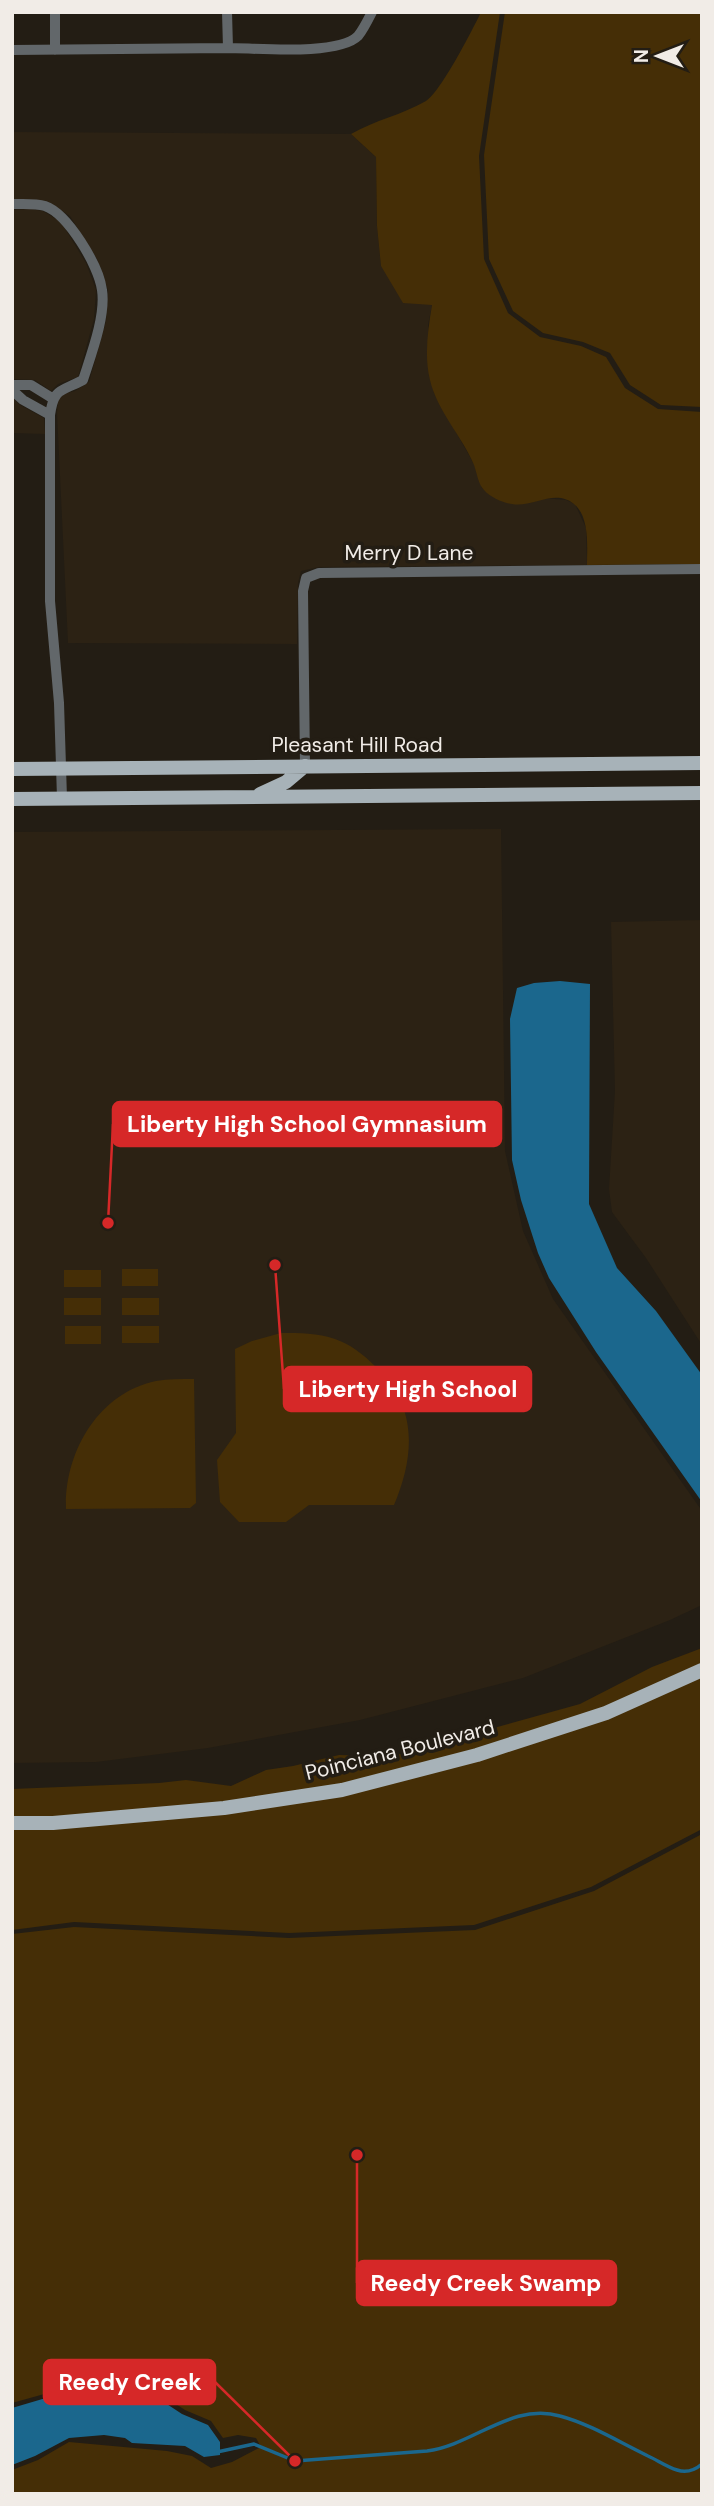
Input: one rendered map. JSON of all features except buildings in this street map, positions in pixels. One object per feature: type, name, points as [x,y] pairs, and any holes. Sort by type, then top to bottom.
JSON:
[{"type":"main road","name":"Pleasant Hill Road","points":[[12,769],[702,763]]},
{"type":"main road","points":[[252,797],[286,782],[305,766]]},
{"type":"main road","points":[[12,799],[702,793]]},
{"type":"main road","name":"Poinciana Boulevard","points":[[12,1823],[53,1823],[224,1808],[342,1790],[477,1755],[606,1713],[702,1671]]},
{"type":"street","points":[[55,12],[55,50]]},
{"type":"street","points":[[227,12],[228,48]]},
{"type":"street","points":[[12,50],[326,48],[342,45],[357,37],[372,12]]},
{"type":"street","points":[[12,204],[46,206],[65,219],[91,261],[102,289],[100,320],[83,380],[60,389],[52,398],[50,415],[50,601],[59,704],[62,798]]},
{"type":"street","points":[[12,387],[31,385],[52,398]]},
{"type":"street","points":[[12,387],[23,400],[50,415]]},
{"type":"street","name":"Merry D Lane","points":[[305,766],[303,591],[306,578],[312,575],[702,569]]},
{"type":"shaded area","points":[[481,12],[500,12],[479,156],[484,259],[508,313],[540,337],[581,346],[606,357],[625,388],[658,409],[702,412],[702,564],[587,565],[585,524],[583,516],[574,504],[567,500],[551,498],[512,504],[487,493],[480,485],[469,454],[433,391],[427,352],[432,305],[403,303],[381,266],[377,226],[376,157],[351,134],[417,106],[432,96],[456,60]]},
{"type":"shaded area","points":[[505,12],[702,12],[702,407],[661,405],[630,385],[610,353],[583,342],[543,333],[513,311],[489,259],[484,155]]},
{"type":"shaded area","points":[[12,132],[351,134],[376,157],[377,226],[381,266],[432,305],[428,325],[434,393],[474,464],[482,488],[530,503],[545,498],[566,500],[575,504],[586,528],[587,565],[319,567],[301,571],[298,583],[297,644],[68,643],[58,400],[63,394],[75,391],[89,382],[106,321],[108,290],[97,259],[70,216],[47,201],[12,199]]},
{"type":"shaded area","points":[[12,210],[43,211],[61,222],[86,263],[96,290],[94,319],[78,377],[58,384],[51,391],[35,380],[12,379]]},
{"type":"shaded area","points":[[12,397],[20,405],[44,418],[45,434],[12,433]]},
{"type":"shaded area","points":[[501,829],[505,1151],[523,1231],[553,1299],[702,1511],[702,1605],[523,1678],[360,1720],[208,1748],[96,1762],[12,1763],[12,832]]},
{"type":"shaded area","points":[[702,920],[702,1345],[646,1258],[612,1212],[609,1189],[615,1091],[611,922]]},
{"type":"shaded area","points":[[122,1269],[158,1269],[158,1286],[122,1286]]},
{"type":"shaded area","points":[[64,1270],[101,1270],[101,1287],[64,1287]]},
{"type":"shaded area","points":[[64,1298],[101,1298],[101,1315],[64,1315]]},
{"type":"shaded area","points":[[122,1298],[159,1298],[159,1315],[122,1315]]},
{"type":"shaded area","points":[[65,1326],[101,1326],[101,1344],[65,1344]]},
{"type":"shaded area","points":[[122,1326],[159,1326],[159,1343],[122,1343]]},
{"type":"shaded area","points":[[281,1333],[315,1334],[341,1341],[366,1358],[389,1381],[405,1414],[409,1450],[394,1505],[309,1505],[286,1522],[239,1522],[220,1502],[217,1460],[236,1433],[235,1349]]},
{"type":"shaded area","points":[[194,1379],[196,1503],[190,1508],[66,1509],[71,1467],[78,1447],[88,1428],[102,1412],[117,1398],[135,1388],[156,1381]]},
{"type":"shaded area","points":[[702,1648],[702,1829],[591,1887],[474,1925],[289,1933],[74,1922],[12,1930],[12,1789],[186,1780],[231,1786],[266,1770],[339,1755],[400,1754],[580,1704],[652,1667]]},
{"type":"shaded area","points":[[702,1834],[702,2494],[12,2494],[12,2470],[38,2460],[69,2442],[167,2451],[192,2456],[211,2468],[232,2462],[261,2447],[256,2438],[238,2435],[223,2438],[211,2421],[185,2410],[150,2387],[94,2372],[55,2391],[12,2403],[12,1934],[74,1927],[289,1938],[475,1930],[594,1891]]},
{"type":"water","points":[[560,981],[590,984],[589,1204],[617,1268],[656,1311],[702,1375],[702,1502],[596,1352],[549,1278],[521,1200],[512,1160],[510,1019],[517,988],[534,983]]},
{"type":"water","points":[[104,2380],[147,2391],[182,2414],[208,2425],[220,2442],[220,2455],[204,2457],[185,2446],[132,2443],[125,2438],[104,2435],[69,2438],[12,2465],[12,2408],[56,2395],[83,2383]]},
{"type":"waterway","points":[[217,2452],[254,2444],[295,2461],[427,2451],[460,2441],[509,2419],[542,2413],[582,2424],[677,2470],[690,2470],[702,2464]]},
{"type":"place","name":"Liberty High School Gymnasium","points":[[108,1223]]},
{"type":"place","name":"Liberty High School","points":[[275,1265]]},
{"type":"place","name":"Reedy Creek Swamp","points":[[357,2155]]},
{"type":"place","name":"Reedy Creek","points":[[295,2461]]}]
